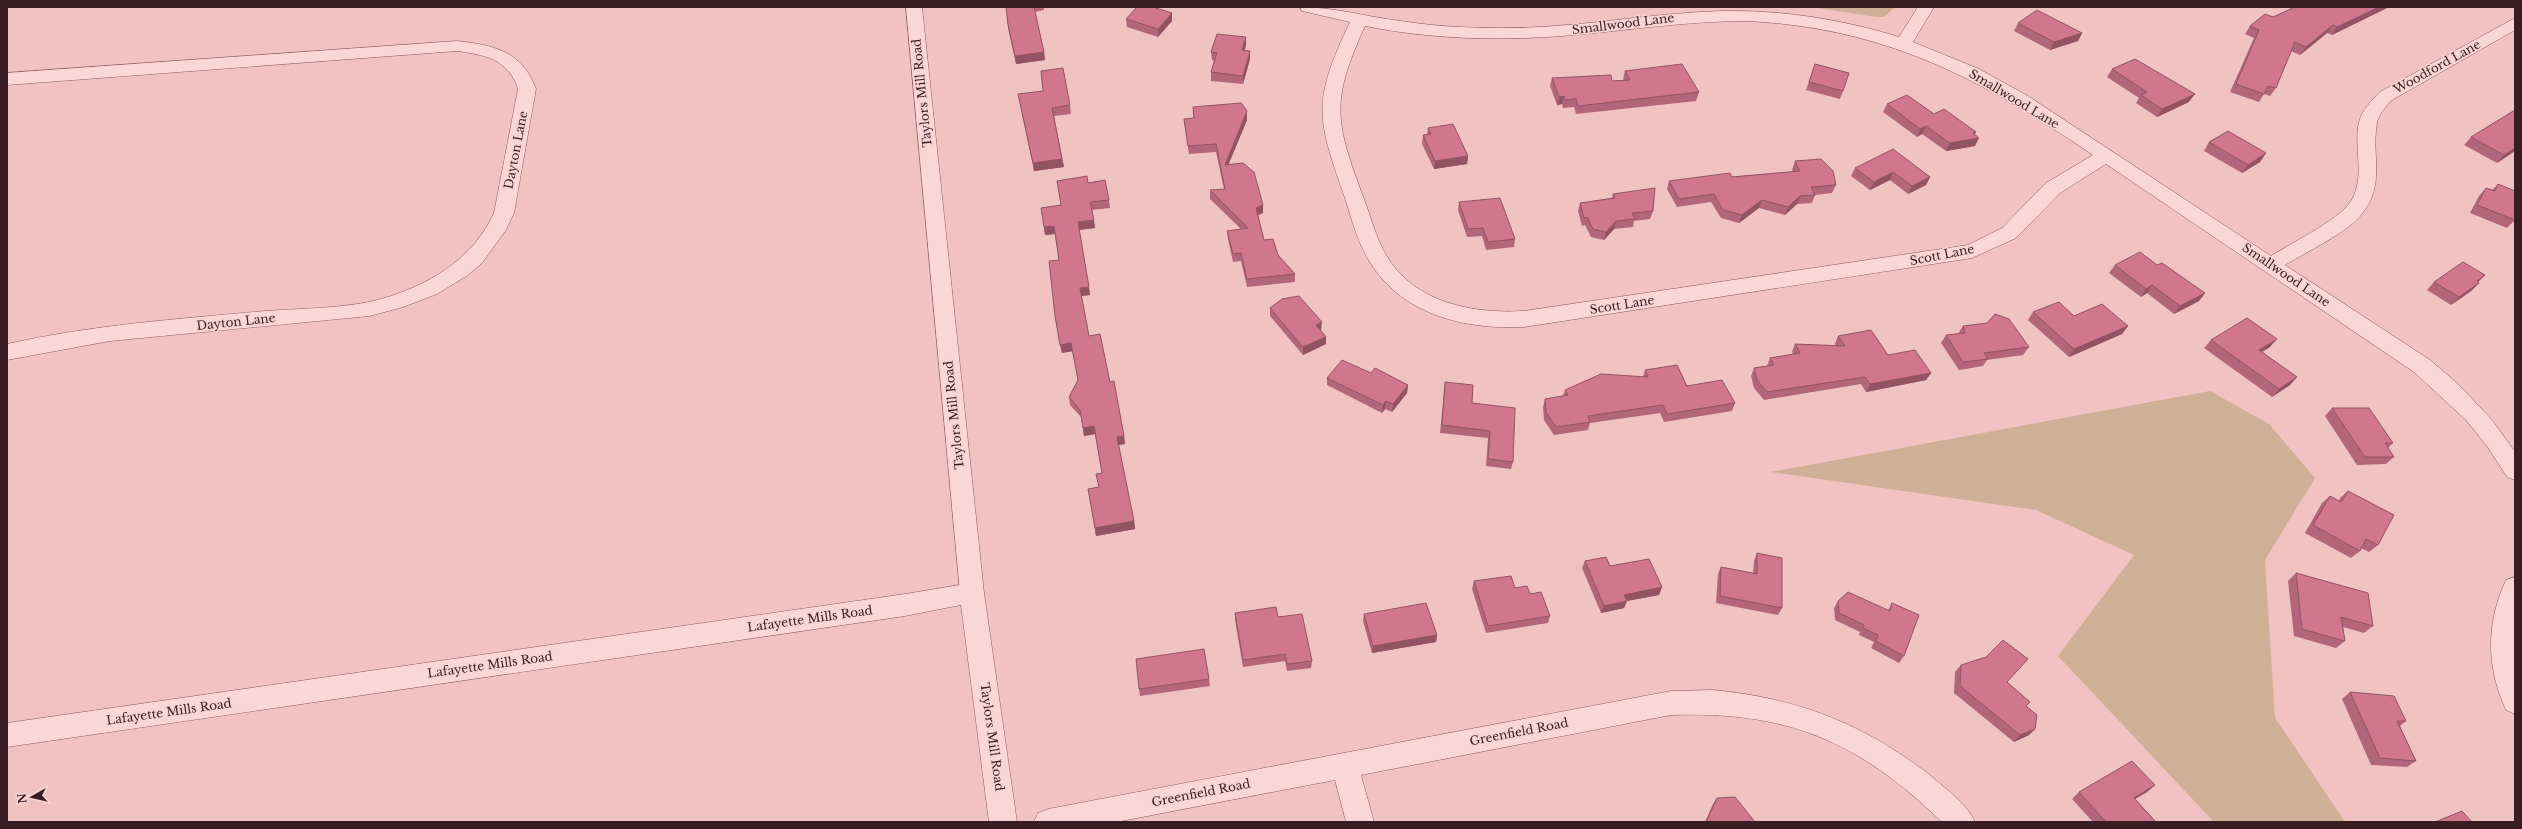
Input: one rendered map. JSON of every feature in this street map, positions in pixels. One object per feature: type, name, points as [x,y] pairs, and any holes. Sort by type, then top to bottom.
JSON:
[{"type":"street","name":"Taylors Mill Road","points":[[914,7],[972,593],[1003,822]]},
{"type":"street","name":"Smallwood Lane","points":[[1308,7],[1360,19],[1421,28],[1518,33],[1562,31],[1681,17],[1756,16],[1821,23],[1903,44],[1971,72],[2010,93],[2422,366],[2455,393],[2508,447],[2515,471]]},
{"type":"street","points":[[1903,44],[1926,7]]},
{"type":"street","name":"Scott Lane","points":[[1360,19],[1335,77],[1330,100],[1333,136],[1340,161],[1381,264],[1396,282],[1413,296],[1435,307],[1460,316],[1482,320],[1524,319],[1972,251],[2009,233],[2053,188],[2105,156]]},
{"type":"street","name":"Woodford Lane","points":[[2271,266],[2355,210],[2364,196],[2366,186],[2368,122],[2375,108],[2386,96],[2515,23]]},
{"type":"street","name":"Dayton Lane","points":[[7,79],[457,46],[477,48],[498,54],[511,61],[524,78],[527,89],[504,213],[499,228],[485,248],[469,263],[433,287],[374,308],[102,336],[7,352]]},
{"type":"street","points":[[2515,587],[2502,628],[2501,640],[2503,666],[2515,702]]},
{"type":"street","name":"Lafayette Mills Road","points":[[7,735],[905,605],[972,593]]},
{"type":"street","name":"Greenfield Road","points":[[1048,822],[1671,703],[1698,700],[1744,702],[1770,707],[1809,719],[1848,736],[1902,768],[1923,785],[1961,822]]},
{"type":"street","points":[[1345,765],[1360,822]]},
{"type":"shaded area","points":[[1811,7],[1895,7],[1884,17],[1876,17]]},
{"type":"shaded area","points":[[2210,391],[2269,424],[2315,478],[2265,560],[2275,718],[2345,822],[2214,822],[2058,656],[2134,555],[2036,510],[1771,472]]},
{"type":"building","points":[[1006,7],[1034,7],[1044,52],[1015,56],[1008,25]]},
{"type":"building","points":[[1137,7],[1153,7],[1172,13],[1158,29],[1126,19]]},
{"type":"building","points":[[2295,7],[2379,7],[2337,27],[2333,25],[2306,47],[2295,42],[2276,88],[2268,86],[2264,94],[2236,84],[2259,30],[2250,26],[2265,14],[2273,17]]},
{"type":"building","points":[[2037,10],[2082,33],[2054,42],[2018,23]]},
{"type":"building","points":[[1217,34],[1246,37],[1242,50],[1250,51],[1243,76],[1211,72],[1217,53],[1211,52]]},
{"type":"building","points":[[2135,59],[2195,94],[2162,109],[2141,95],[2147,92],[2112,69]]},
{"type":"building","points":[[1682,64],[1699,92],[1578,106],[1576,99],[1565,100],[1564,96],[1559,97],[1552,78],[1611,75],[1612,81],[1630,80],[1625,71]]},
{"type":"building","points":[[1815,64],[1849,73],[1843,91],[1809,82]]},
{"type":"building","points":[[1063,68],[1070,105],[1052,108],[1062,159],[1033,163],[1018,94],[1043,91],[1041,71]]},
{"type":"building","points":[[1907,95],[1934,114],[1944,109],[1976,132],[1973,133],[1979,138],[1950,143],[1926,126],[1920,129],[1887,104]]},
{"type":"building","points":[[1241,103],[1247,111],[1225,165],[1243,163],[1254,172],[1263,205],[1256,208],[1264,240],[1273,239],[1278,255],[1295,274],[1247,279],[1241,253],[1233,254],[1227,231],[1248,228],[1210,190],[1225,189],[1216,144],[1188,146],[1184,119],[1194,118],[1193,107]]},
{"type":"building","points":[[2515,110],[2515,148],[2504,155],[2471,137]]},
{"type":"building","points":[[1453,124],[1468,156],[1435,161],[1423,135],[1431,134],[1428,128]]},
{"type":"building","points":[[2228,131],[2266,153],[2248,165],[2209,142]]},
{"type":"building","points":[[1893,149],[1930,177],[1912,186],[1893,172],[1874,182],[1855,168]]},
{"type":"building","points":[[1821,159],[1833,171],[1836,185],[1811,187],[1815,195],[1800,196],[1788,207],[1762,200],[1742,215],[1723,210],[1714,194],[1679,199],[1669,181],[1730,173],[1732,177],[1800,171],[1795,161]]},
{"type":"building","points":[[1087,176],[1088,183],[1105,180],[1109,200],[1090,202],[1094,220],[1078,222],[1089,287],[1080,288],[1089,336],[1100,334],[1110,382],[1114,381],[1124,436],[1117,437],[1134,521],[1095,528],[1088,489],[1099,487],[1096,474],[1102,473],[1094,426],[1083,428],[1080,410],[1069,397],[1078,380],[1071,343],[1060,345],[1049,261],[1059,260],[1054,226],[1044,227],[1041,208],[1061,205],[1057,181]]},
{"type":"building","points":[[2498,184],[2515,191],[2515,220],[2477,205],[2486,188],[2495,191]]},
{"type":"building","points":[[1655,188],[1653,211],[1632,213],[1635,219],[1616,221],[1606,232],[1593,229],[1587,217],[1584,218],[1580,203],[1615,198],[1613,194]]},
{"type":"building","points":[[1500,198],[1515,239],[1488,242],[1483,228],[1468,229],[1459,202]]},
{"type":"building","points":[[2140,252],[2157,265],[2162,263],[2205,293],[2180,306],[2152,285],[2146,289],[2115,265]]},
{"type":"building","points":[[2463,262],[2485,275],[2477,281],[2479,283],[2459,297],[2434,282]]},
{"type":"building","points":[[1299,296],[1322,322],[1316,325],[1326,337],[1303,347],[1270,308],[1282,299]]},
{"type":"building","points":[[2059,302],[2074,316],[2102,304],[2128,326],[2074,349],[2033,312]]},
{"type":"building","points":[[1995,314],[2009,319],[2029,347],[1984,353],[1988,359],[1963,362],[1946,335],[1965,333],[1963,326],[1987,323]]},
{"type":"building","points":[[2247,318],[2277,339],[2259,350],[2297,377],[2279,389],[2211,340]]},
{"type":"building","points":[[1871,330],[1888,355],[1915,350],[1931,373],[1870,384],[1865,377],[1767,392],[1757,380],[1754,368],[1774,365],[1770,358],[1800,353],[1795,344],[1845,346],[1838,336]]},
{"type":"building","points":[[1342,360],[1371,373],[1375,368],[1408,385],[1393,404],[1386,401],[1383,405],[1327,378]]},
{"type":"building","points":[[1677,365],[1687,386],[1722,380],[1735,403],[1667,414],[1663,405],[1588,416],[1590,422],[1556,427],[1546,412],[1545,399],[1568,395],[1565,390],[1601,374],[1648,377],[1645,370]]},
{"type":"building","points":[[1445,382],[1473,385],[1472,403],[1515,408],[1513,462],[1488,459],[1490,431],[1442,425]]},
{"type":"building","points":[[2332,408],[2369,408],[2393,443],[2385,443],[2394,457],[2365,457]]},
{"type":"building","points":[[2348,491],[2394,515],[2378,545],[2366,539],[2360,551],[2313,525],[2330,496],[2341,502]]},
{"type":"building","points":[[1757,553],[1782,558],[1782,608],[1720,596],[1721,567],[1757,574]]},
{"type":"building","points":[[1606,557],[1610,566],[1649,559],[1662,587],[1624,595],[1627,601],[1604,606],[1585,561]]},
{"type":"building","points":[[2296,573],[2368,593],[2373,626],[2341,617],[2345,641],[2302,629]]},
{"type":"building","points":[[1511,576],[1515,588],[1527,586],[1530,594],[1541,592],[1550,616],[1488,626],[1474,581]]},
{"type":"building","points":[[1848,592],[1890,611],[1892,603],[1919,615],[1904,656],[1876,641],[1878,635],[1863,628],[1864,625],[1839,613],[1838,601]]},
{"type":"building","points":[[1426,603],[1437,635],[1373,646],[1364,614]]},
{"type":"building","points":[[1276,607],[1278,617],[1302,614],[1312,661],[1287,664],[1285,654],[1243,660],[1235,613]]},
{"type":"building","points":[[2003,640],[2028,659],[2007,682],[2030,702],[2026,706],[2037,715],[2035,729],[2020,735],[1960,686],[1961,665],[1986,657]]},
{"type":"building","points":[[1204,649],[1209,679],[1139,689],[1136,659]]},
{"type":"building","points":[[2350,692],[2394,696],[2406,721],[2397,721],[2416,761],[2380,758]]},
{"type":"building","points":[[2132,761],[2155,785],[2134,798],[2156,822],[2106,822],[2079,792]]},
{"type":"building","points":[[1735,797],[1755,822],[1706,822],[1717,798]]},
{"type":"building","points":[[2462,811],[2472,822],[2435,822]]}]
